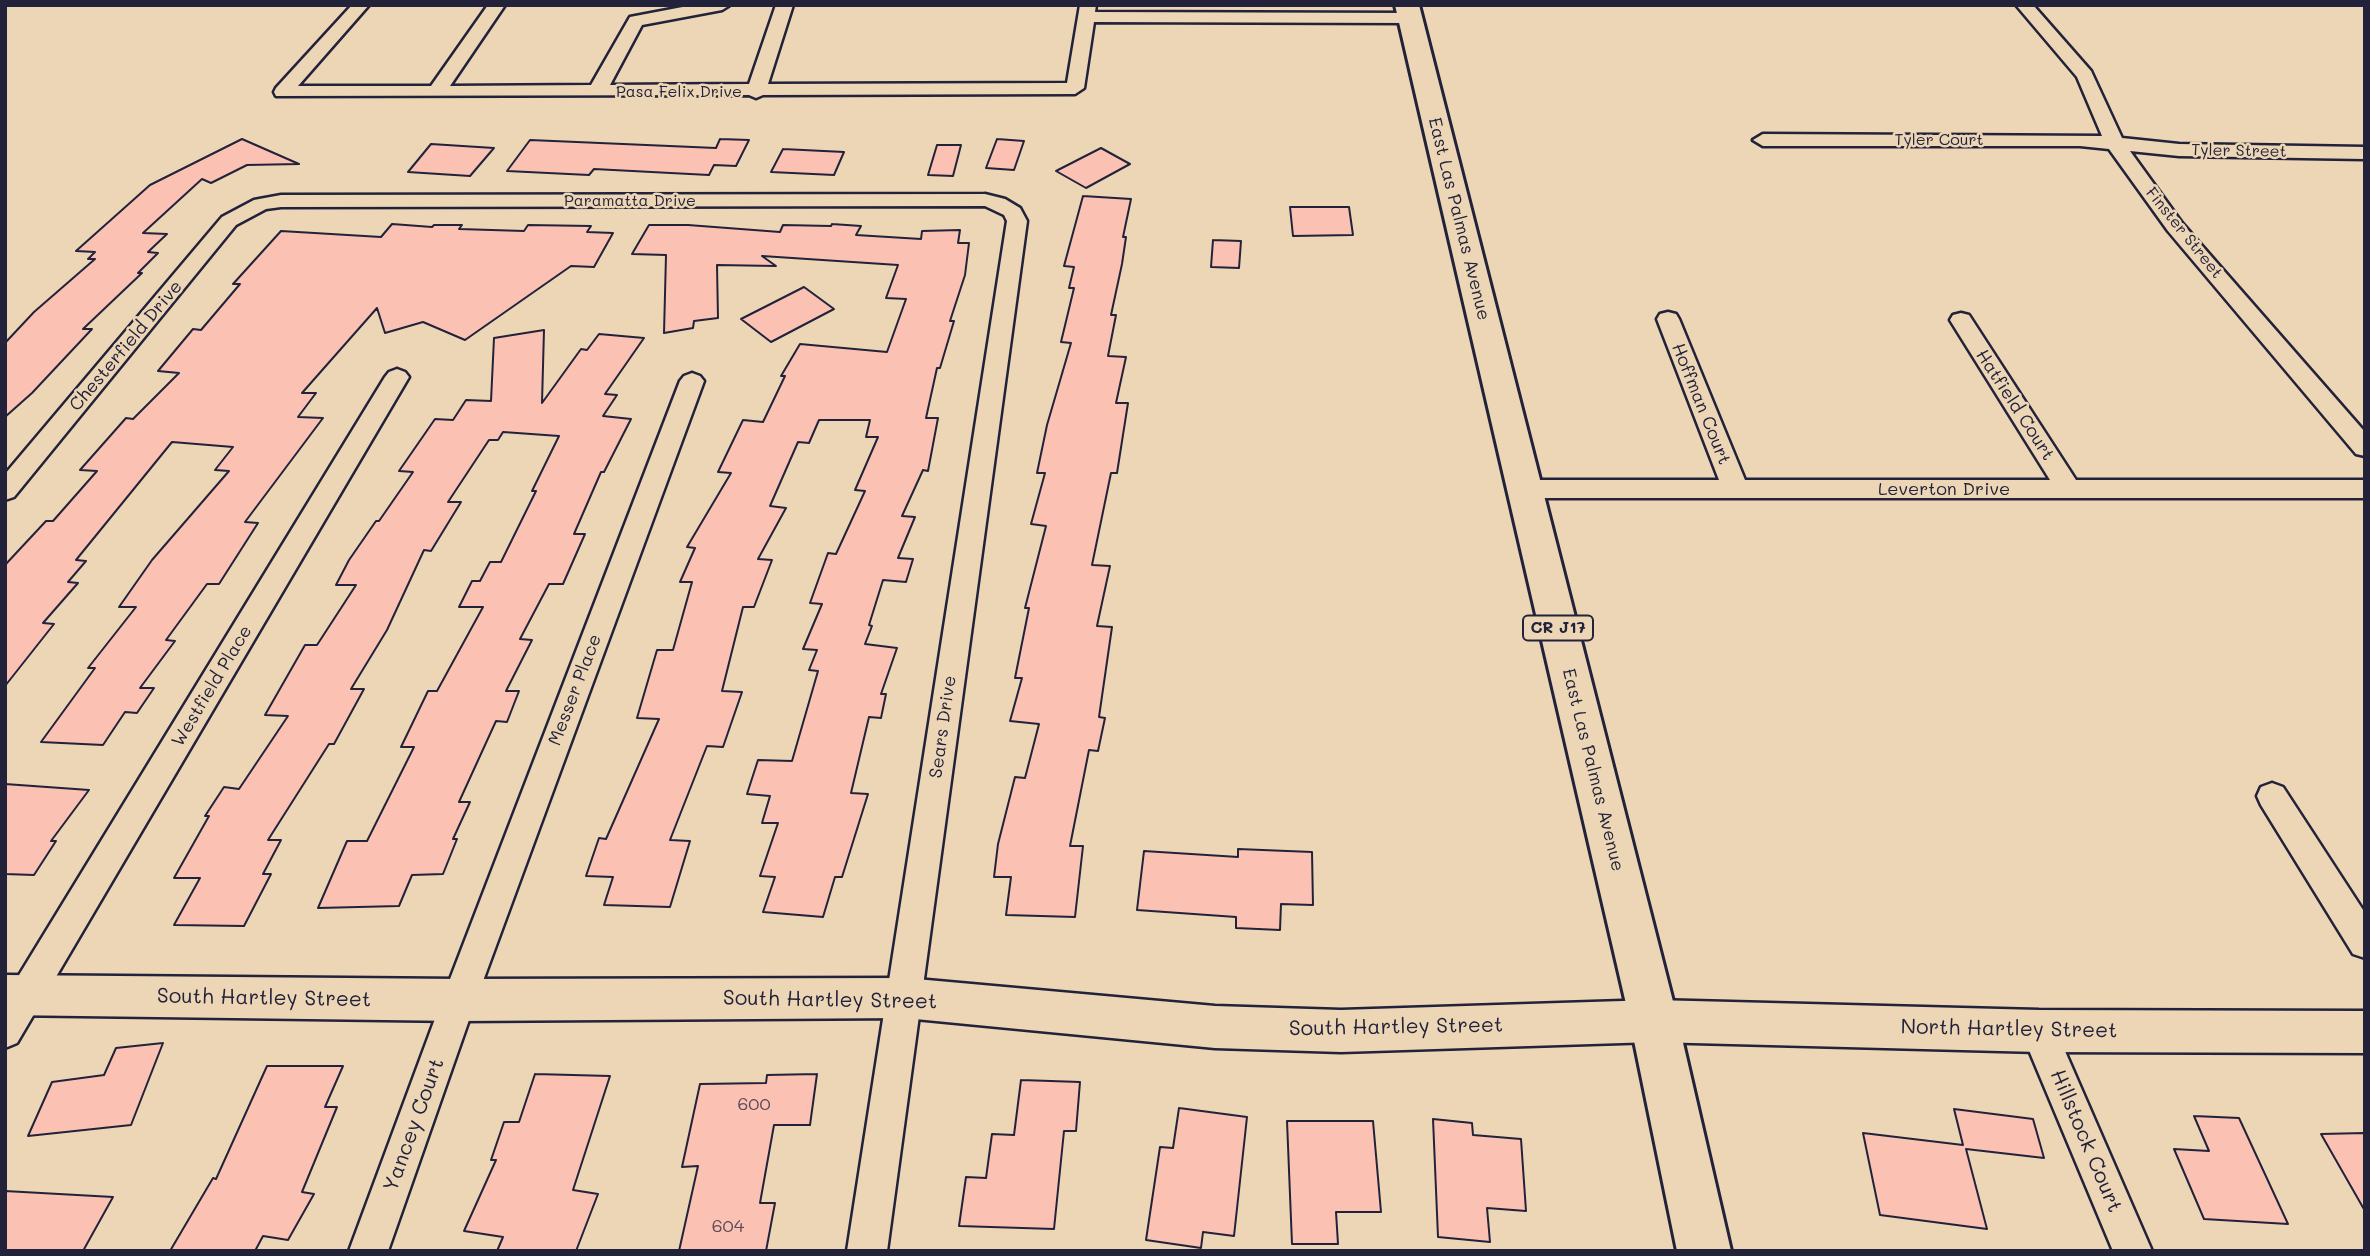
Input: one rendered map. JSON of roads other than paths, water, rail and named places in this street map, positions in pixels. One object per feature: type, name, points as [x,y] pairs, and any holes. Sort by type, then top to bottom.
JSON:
[{"type":"main road","name":"East Las Palmas Avenue","points":[[1408,12],[1654,1021],[1704,1251]]},
{"type":"street","name":"Pasa Felix Drive","points":[[361,5],[283,92],[756,92],[1075,88],[1087,11]]},
{"type":"street","points":[[437,91],[497,5]]},
{"type":"street","points":[[597,91],[636,21],[722,5]]},
{"type":"street","points":[[756,92],[785,5]]},
{"type":"street","name":"Finster Street","points":[[2024,5],[2085,75],[2115,144],[2175,227],[2365,448]]},
{"type":"street","points":[[1087,11],[1408,12]]},
{"type":"street","name":"Tyler Court","points":[[1763,140],[2080,140],[2115,144]]},
{"type":"street","name":"Tyler Street","points":[[2115,144],[2179,150],[2365,153]]},
{"type":"street","name":"Paramatta Drive","points":[[251,207],[281,201],[985,200],[1007,207]]},
{"type":"street","name":"Chesterfield Drive","points":[[5,491],[229,220],[251,207]]},
{"type":"street","name":"Sears Drive","points":[[867,1251],[1017,221],[1007,207]]},
{"type":"street","name":"Hoffman Court","points":[[1668,318],[1735,488]]},
{"type":"street","name":"Hatfield Court","points":[[1961,320],[2069,489]]},
{"type":"street","name":"Westfield Place","points":[[12,1007],[397,377]]},
{"type":"street","name":"Messer Place","points":[[459,1000],[692,381]]},
{"type":"street","name":"Leverton Drive","points":[[1524,489],[2365,489]]},
{"type":"street","points":[[2272,796],[2365,943]]},
{"type":"street","name":"South Hartley Street","points":[[12,1007],[459,1000],[905,998],[1215,1027],[1326,1031],[1654,1021]]},
{"type":"street","name":"Yancey Court","points":[[369,1251],[459,1000]]},
{"type":"street","name":"North Hartley Street","points":[[1654,1021],[2039,1031],[2365,1032]]},
{"type":"street","name":"Hillstock Court","points":[[2039,1031],[2133,1251]]}]
